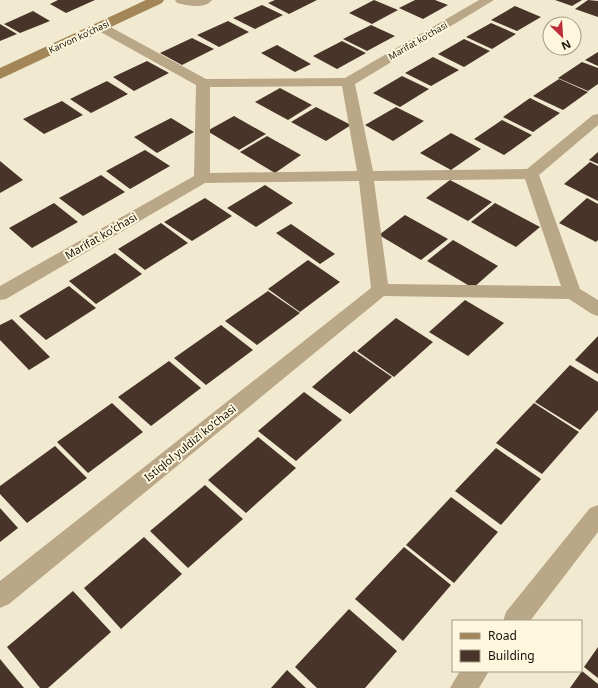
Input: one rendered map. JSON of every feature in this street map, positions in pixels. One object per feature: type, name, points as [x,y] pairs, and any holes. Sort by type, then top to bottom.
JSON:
[{"type":"street","name":"Karvon ko'chasi","points":[[0,74],[157,0]]},
{"type":"street","points":[[181,0],[198,3],[206,0]]},
{"type":"street","name":"Marifat ko'chasi","points":[[348,82],[488,0]]},
{"type":"street","points":[[101,27],[204,83],[348,82],[366,176],[380,290],[572,293],[598,309]]},
{"type":"street","points":[[204,83],[202,178],[531,174],[598,118]]},
{"type":"street","points":[[531,174],[572,293]]},
{"type":"street","name":"Marifat ko'chasi","points":[[0,294],[202,178]]},
{"type":"street","name":"Istiqlol yuldizi ko'chasi","points":[[0,596],[380,290]]},
{"type":"street","points":[[516,620],[598,515]]},
{"type":"street","points":[[463,688],[475,672]]},
{"type":"building","points":[[58,0],[95,0],[66,13],[50,4]]},
{"type":"building","points":[[275,0],[317,0],[289,14],[268,3]]},
{"type":"building","points":[[374,0],[398,10],[372,24],[349,13]]},
{"type":"building","points":[[415,0],[435,0],[448,5],[423,19],[399,8]]},
{"type":"building","points":[[555,0],[582,0],[572,6]]},
{"type":"building","points":[[588,0],[598,1],[598,17],[575,9]]},
{"type":"building","points":[[262,5],[283,15],[255,29],[233,18]]},
{"type":"building","points":[[515,6],[541,17],[517,31],[491,20]]},
{"type":"building","points":[[33,11],[50,21],[20,33],[4,24]]},
{"type":"building","points":[[228,21],[249,32],[219,47],[197,35]]},
{"type":"building","points":[[491,23],[516,34],[492,49],[466,37]]},
{"type":"building","points":[[0,24],[17,34],[0,41]]},
{"type":"building","points":[[371,25],[395,36],[367,51],[343,39]]},
{"type":"building","points":[[192,38],[214,49],[182,65],[160,53]]},
{"type":"building","points":[[464,39],[490,51],[464,67],[438,54]]},
{"type":"building","points":[[342,41],[366,53],[337,69],[313,56]]},
{"type":"building","points":[[277,45],[311,64],[295,72],[261,53]]},
{"type":"building","points":[[598,52],[598,66],[585,60]]},
{"type":"building","points":[[433,57],[459,70],[431,86],[405,73]]},
{"type":"building","points":[[147,61],[169,73],[134,91],[113,77]]},
{"type":"building","points":[[582,62],[598,68],[598,84],[588,91],[558,78]]},
{"type":"building","points":[[402,76],[429,89],[400,107],[373,93]]},
{"type":"building","points":[[559,79],[588,92],[563,110],[533,96]]},
{"type":"building","points":[[107,81],[128,94],[91,113],[70,99]]},
{"type":"building","points":[[280,88],[312,105],[288,120],[255,102]]},
{"type":"building","points":[[530,98],[560,113],[533,132],[503,117]]},
{"type":"building","points":[[62,101],[83,115],[44,134],[23,119]]},
{"type":"building","points":[[316,107],[351,125],[326,141],[291,122]]},
{"type":"building","points":[[396,107],[424,121],[393,141],[365,125]]},
{"type":"building","points":[[234,116],[266,134],[239,150],[207,131]]},
{"type":"building","points":[[171,118],[194,132],[157,153],[134,137]]},
{"type":"building","points":[[502,120],[532,135],[504,155],[474,139]]},
{"type":"building","points":[[451,133],[481,149],[451,170],[420,153]]},
{"type":"building","points":[[267,136],[301,155],[275,173],[240,152]]},
{"type":"building","points":[[145,150],[170,166],[130,189],[106,171]]},
{"type":"building","points":[[598,152],[598,164],[589,160]]},
{"type":"building","points":[[0,161],[23,180],[0,193]]},
{"type":"building","points":[[590,162],[598,166],[598,201],[564,184]]},
{"type":"building","points":[[101,175],[125,192],[83,216],[59,198]]},
{"type":"building","points":[[450,180],[492,202],[468,221],[426,198]]},
{"type":"building","points":[[265,185],[293,203],[256,227],[227,208]]},
{"type":"building","points":[[205,198],[232,216],[192,241],[164,222]]},
{"type":"building","points":[[587,198],[598,204],[598,240],[596,242],[559,223]]},
{"type":"building","points":[[54,203],[78,222],[32,248],[9,228]]},
{"type":"building","points":[[495,203],[540,227],[516,247],[471,222]]},
{"type":"building","points":[[405,215],[448,239],[421,260],[379,235]]},
{"type":"building","points":[[161,223],[188,243],[145,270],[118,249]]},
{"type":"building","points":[[291,224],[335,254],[320,264],[276,233]]},
{"type":"building","points":[[453,240],[498,266],[473,288],[427,261]]},
{"type":"building","points":[[115,253],[142,274],[96,304],[69,281]]},
{"type":"building","points":[[308,260],[340,282],[300,312],[268,289]]},
{"type":"building","points":[[69,286],[96,308],[46,340],[19,316]]},
{"type":"building","points":[[268,291],[300,313],[257,345],[225,321]]},
{"type":"building","points":[[465,300],[504,323],[468,356],[429,332]]},
{"type":"building","points":[[396,318],[433,342],[394,377],[357,351]]},
{"type":"building","points":[[12,319],[50,357],[29,370],[0,340],[0,325]]},
{"type":"building","points":[[221,325],[253,350],[206,385],[174,358]]},
{"type":"building","points":[[598,336],[598,374],[575,360]]},
{"type":"building","points":[[354,351],[392,377],[350,414],[312,387]]},
{"type":"building","points":[[169,361],[201,388],[151,426],[118,397]]},
{"type":"building","points":[[570,365],[598,382],[598,410],[580,430],[535,402]]},
{"type":"building","points":[[304,392],[342,420],[296,461],[258,431]]},
{"type":"building","points":[[112,403],[143,432],[88,473],[57,442]]},
{"type":"building","points":[[534,403],[579,432],[542,474],[496,443]]},
{"type":"building","points":[[258,437],[296,468],[246,513],[208,480]]},
{"type":"building","points":[[55,446],[87,478],[27,523],[0,494],[0,486]]},
{"type":"building","points":[[496,448],[541,479],[501,525],[455,491]]},
{"type":"building","points":[[205,485],[243,519],[188,568],[150,531]]},
{"type":"building","points":[[451,497],[498,532],[454,583],[406,545]]},
{"type":"building","points":[[0,508],[18,528],[0,542]]},
{"type":"building","points":[[144,537],[182,574],[121,629],[84,588]]},
{"type":"building","points":[[404,547],[451,585],[403,641],[355,599]]},
{"type":"building","points":[[73,591],[111,632],[48,688],[40,688],[7,647]]},
{"type":"building","points":[[349,609],[397,651],[365,688],[317,688],[295,667]]},
{"type":"building","points":[[598,647],[598,678],[584,667]]},
{"type":"building","points":[[0,659],[24,688],[0,688]]},
{"type":"building","points":[[287,670],[306,688],[271,688]]},
{"type":"building","points":[[582,671],[598,684],[598,688],[570,688]]}]
